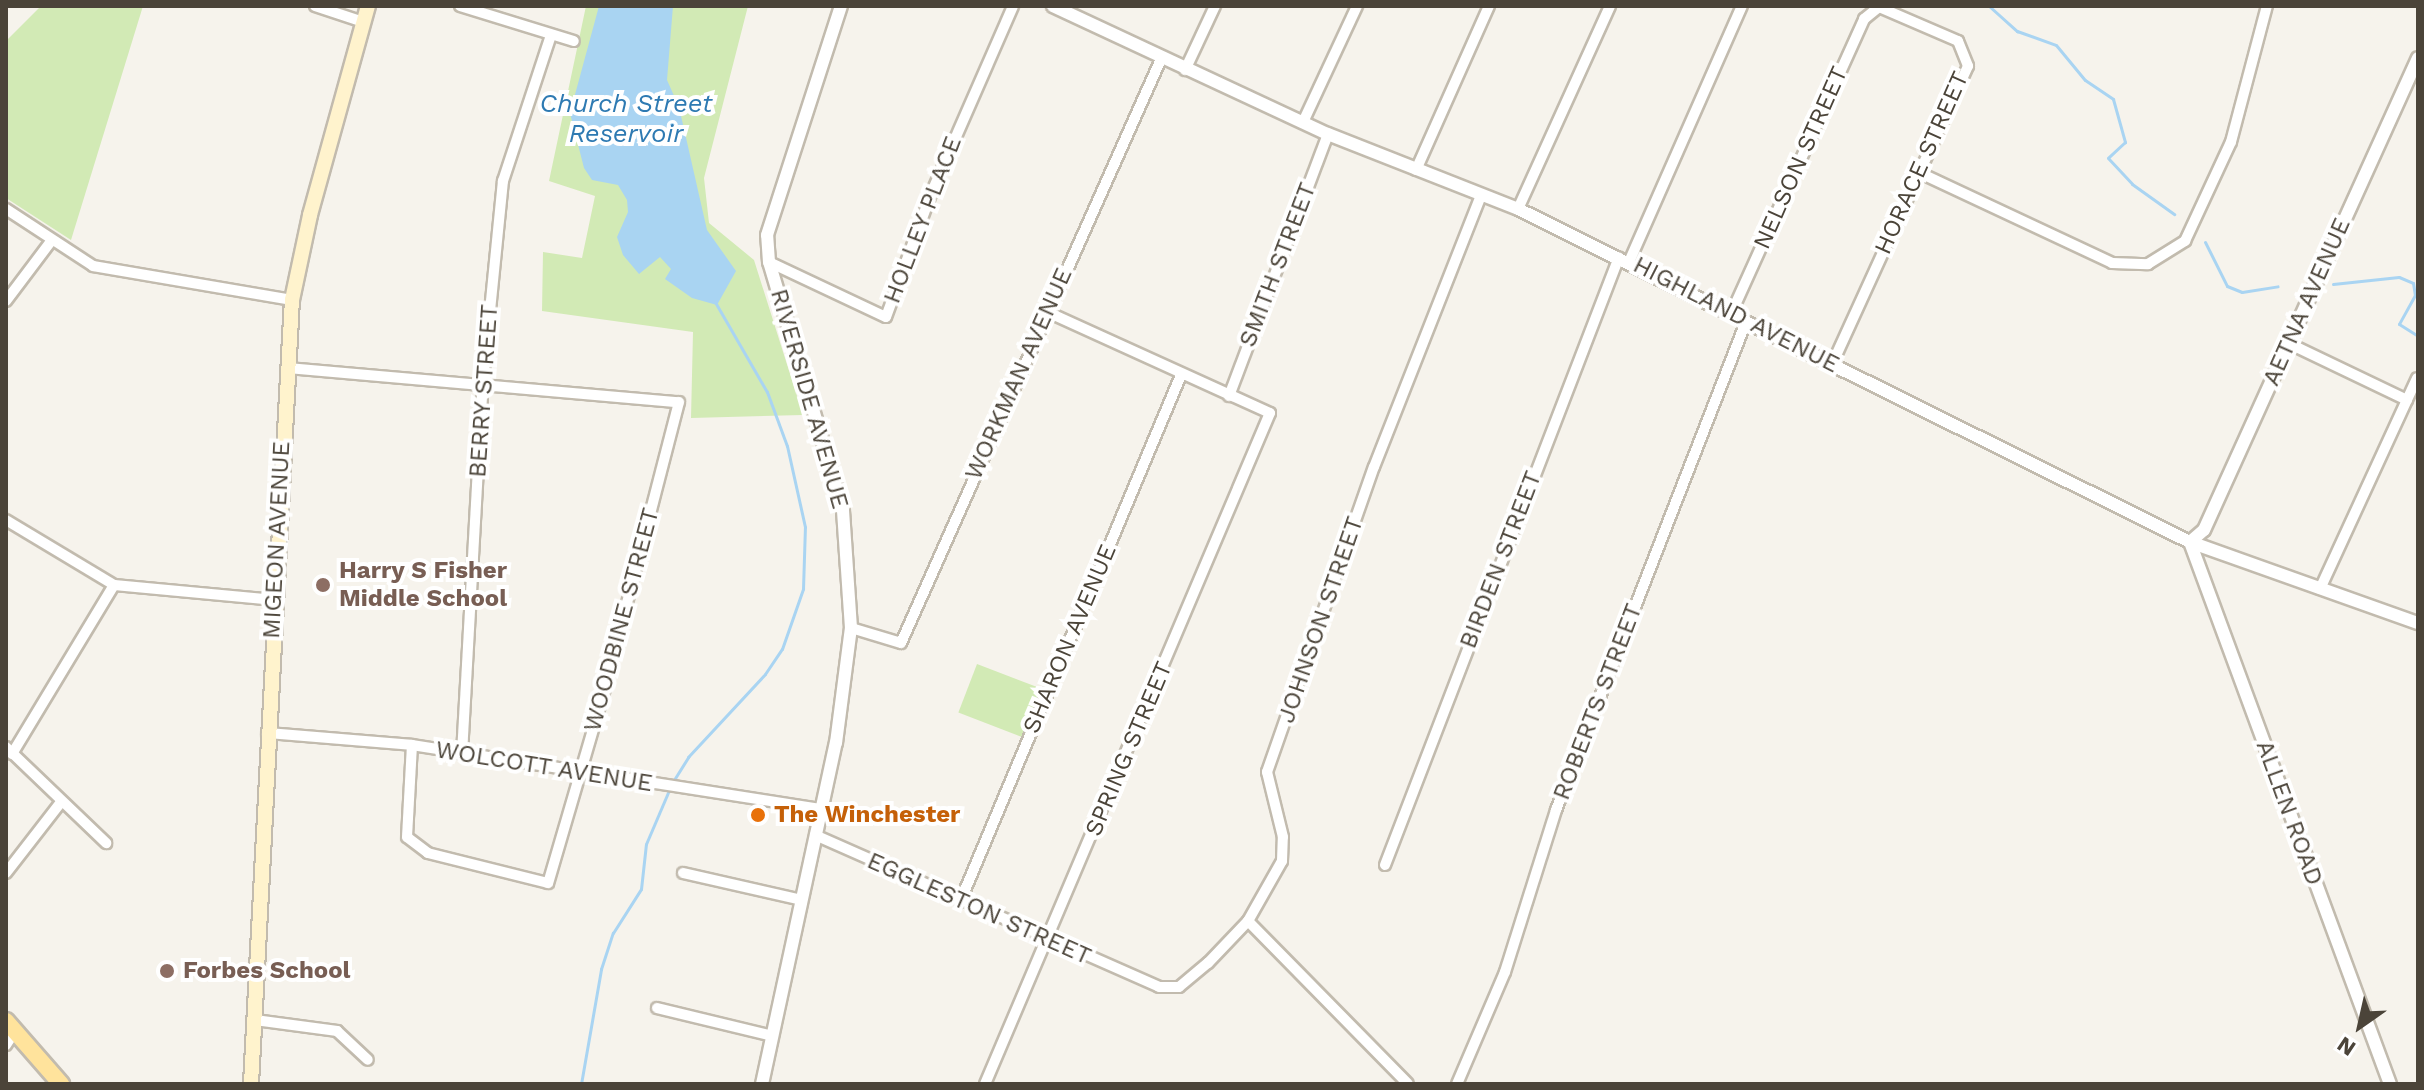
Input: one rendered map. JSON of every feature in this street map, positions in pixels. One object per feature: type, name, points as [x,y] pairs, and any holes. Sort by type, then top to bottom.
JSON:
[{"type":"main road","name":"MIGEON AVENUE","points":[[251,1084],[292,300],[310,215],[368,6]]},
{"type":"main road","points":[[9,1032],[61,1084]]},
{"type":"street","points":[[315,6],[363,22]]},
{"type":"street","points":[[460,6],[574,41]]},
{"type":"street","name":"RIVERSIDE AVENUE","points":[[762,1084],[848,684],[851,628],[843,510],[769,262],[767,235],[841,6]]},
{"type":"street","name":"HOLLEY PLACE","points":[[769,262],[886,317],[931,194],[1013,6]]},
{"type":"street","name":"HIGHLAND AVENUE","points":[[1053,6],[1077,11],[1161,59],[1328,134],[1518,209],[2190,542],[2418,623]]},
{"type":"street","points":[[1185,70],[1215,6]]},
{"type":"street","points":[[1303,122],[1357,6]]},
{"type":"street","points":[[1416,170],[1489,6]]},
{"type":"street","points":[[1518,209],[1610,6]]},
{"type":"street","name":"BIRDEN STREET","points":[[1385,865],[1624,259],[1742,6]]},
{"type":"street","points":[[1918,172],[2112,263],[2148,264],[2185,241],[2231,142],[2267,6]]},
{"type":"street","name":"HORACE STREET","points":[[1832,364],[1968,66],[1958,41],[1879,7]]},
{"type":"street","name":"NELSON STREET","points":[[1731,314],[1864,19],[1879,7]]},
{"type":"street","name":"BERRY STREET","points":[[462,754],[483,381],[503,181],[551,35]]},
{"type":"street","name":"AETNA AVENUE","points":[[2190,542],[2204,530],[2418,58]]},
{"type":"street","name":"WORKMAN AVENUE","points":[[851,628],[901,643],[1161,59]]},
{"type":"street","name":"SMITH STREET","points":[[1229,396],[1328,134]]},
{"type":"street","name":"JOHNSON STREET","points":[[1143,981],[1179,987],[1248,921],[1282,861],[1283,837],[1267,772],[1374,467],[1481,195]]},
{"type":"street","points":[[6,209],[52,240],[104,269],[292,300]]},
{"type":"street","points":[[6,301],[52,240]]},
{"type":"street","points":[[1047,312],[1229,396]]},
{"type":"street","name":"ROBERTS STREET","points":[[1457,1084],[1505,972],[1556,810],[1746,322]]},
{"type":"street","points":[[2288,343],[2407,400]]},
{"type":"street","points":[[287,368],[483,381]]},
{"type":"street","name":"SHARON AVENUE","points":[[960,902],[1181,375]]},
{"type":"street","points":[[2320,589],[2417,378]]},
{"type":"street","name":"WOODBINE STREET","points":[[412,745],[407,837],[428,853],[548,883],[581,772],[679,402],[483,381]]},
{"type":"street","name":"SPRING STREET","points":[[985,1084],[1050,939],[1270,413],[1229,396]]},
{"type":"street","points":[[6,520],[114,585],[275,600]]},
{"type":"street","name":"ALLEN ROAD","points":[[2190,542],[2390,1084]]},
{"type":"street","points":[[106,843],[9,751],[114,585]]},
{"type":"street","name":"WOLCOTT AVENUE","points":[[267,733],[412,745],[820,809]]},
{"type":"street","points":[[6,873],[61,802]]},
{"type":"street","name":"EGGLESTON STREET","points":[[815,835],[1143,981]]},
{"type":"street","points":[[683,873],[802,900]]},
{"type":"street","points":[[1248,921],[1408,1084]]},
{"type":"street","points":[[657,1008],[773,1036]]},
{"type":"street","points":[[255,1020],[337,1031],[368,1060]]},
{"type":"green space","points":[[41,6],[143,6],[71,240],[6,198],[6,41]]},
{"type":"green space","points":[[586,6],[748,6],[704,178],[709,223],[754,260],[803,415],[691,418],[693,332],[542,311],[543,252],[582,258],[595,196],[549,181]]},
{"type":"green space","points":[[977,664],[1042,689],[1024,738],[958,713]]},
{"type":"water","name":"Church Street Reservoir","points":[[599,6],[673,6],[667,80],[679,107],[707,230],[736,271],[717,305],[692,298],[665,279],[671,269],[660,257],[639,274],[623,255],[617,237],[628,212],[627,200],[618,185],[592,180],[584,168],[570,113]]},
{"type":"waterway","points":[[1989,6],[2017,31],[2056,45],[2085,80],[2113,99],[2125,142],[2108,158],[2132,184],[2174,214]]},
{"type":"waterway","points":[[2205,242],[2227,286],[2242,292],[2278,286]]},
{"type":"waterway","points":[[2333,284],[2399,277],[2413,283],[2415,295],[2399,324],[2418,336]]},
{"type":"waterway","points":[[672,783],[688,757],[765,674],[782,649],[803,589],[805,527],[787,446],[767,392],[715,302]]},
{"type":"waterway","points":[[581,1084],[601,969],[613,933],[641,889],[646,844],[669,790]]},
{"type":"place","name":"Harry S Fisher Middle School","points":[[323,585]]},
{"type":"place","name":"The Winchester","points":[[758,815]]},
{"type":"place","name":"Forbes School","points":[[167,971]]}]
